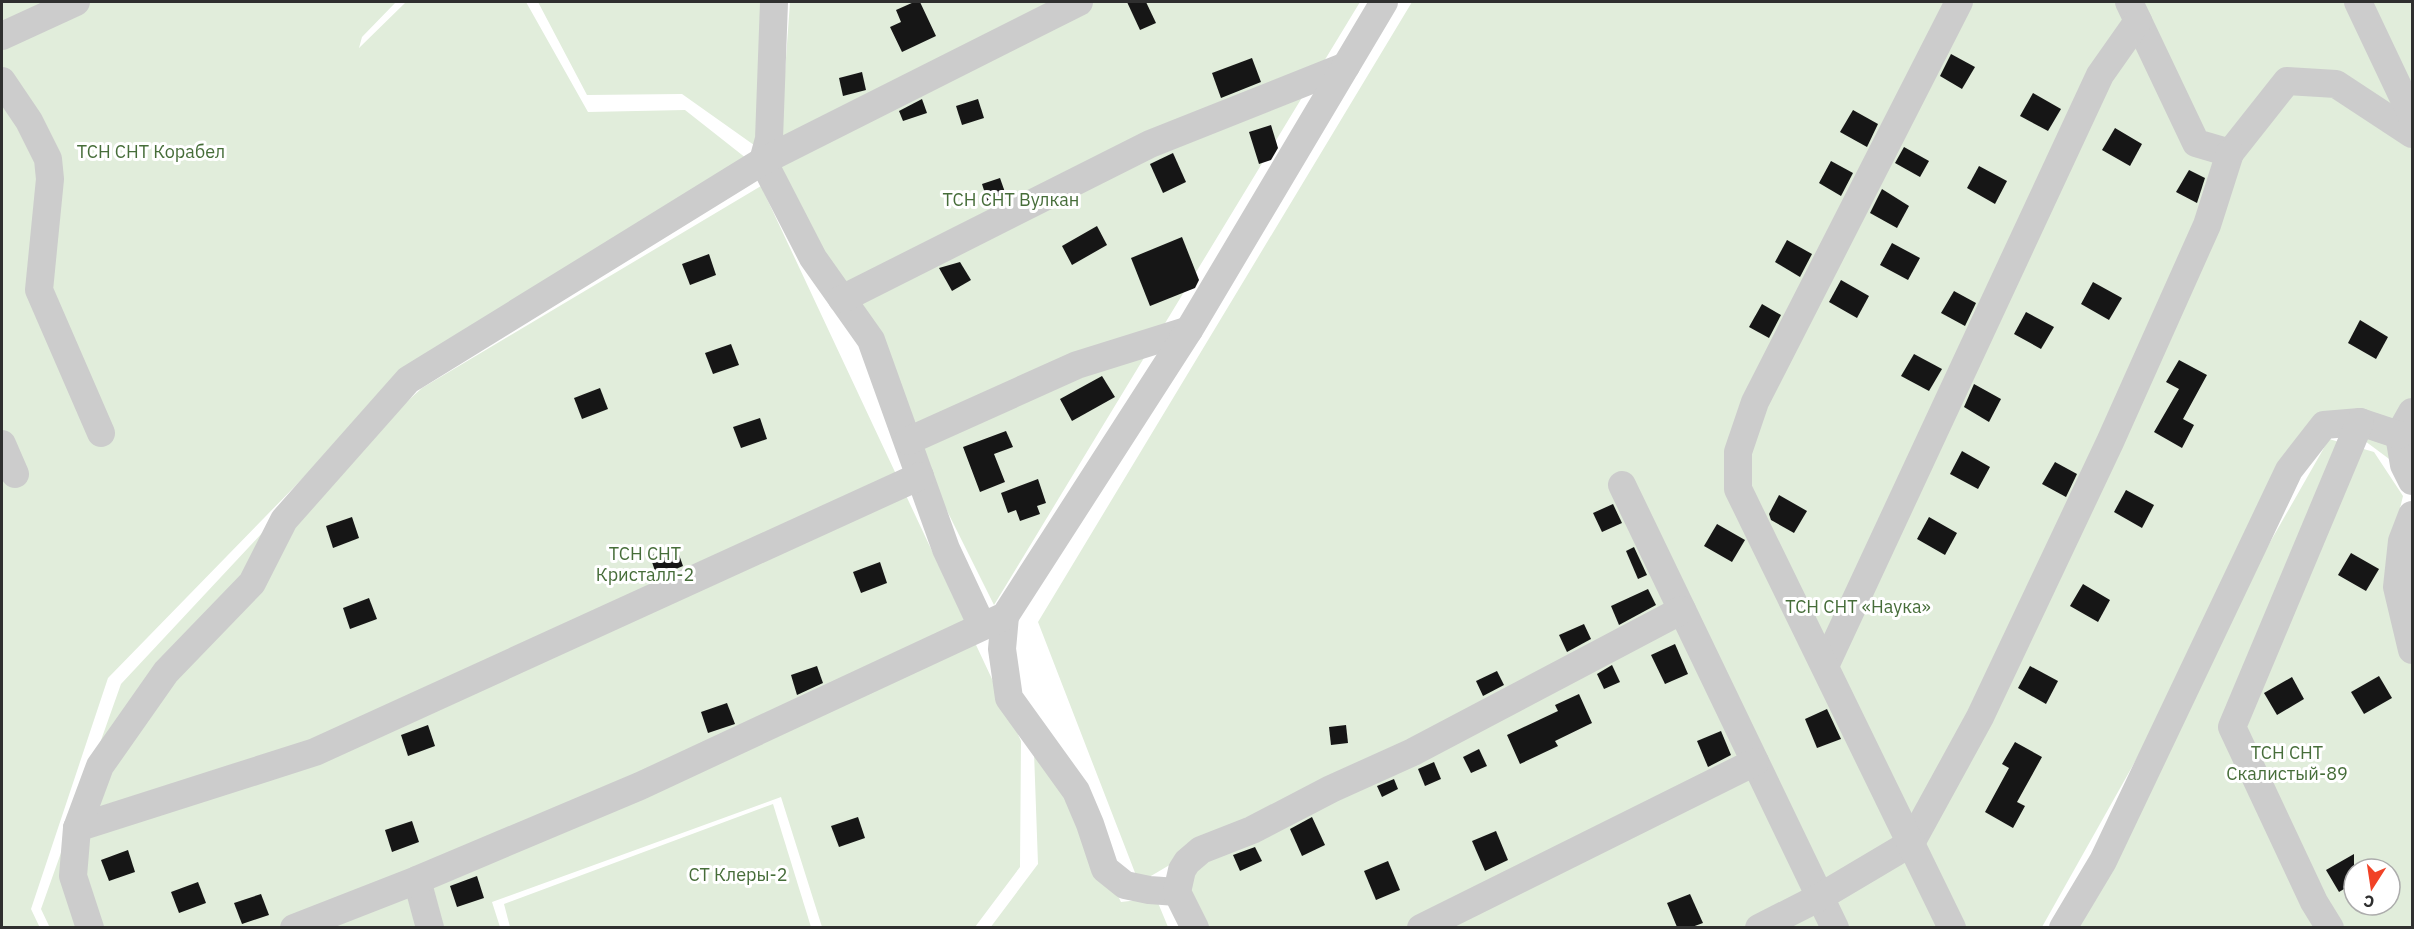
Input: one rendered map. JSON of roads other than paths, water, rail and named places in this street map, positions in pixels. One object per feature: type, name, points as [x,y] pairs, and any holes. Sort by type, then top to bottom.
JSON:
[{"type":"street","points":[[15,21],[76,2]]},
{"type":"street","points":[[774,2],[768,139],[763,161],[813,258],[871,340],[946,549],[993,621],[1002,649],[1009,698],[1076,791],[1105,869],[1125,885],[1177,892]]},
{"type":"street","points":[[90,927],[74,876],[77,828],[100,766],[166,672],[252,583],[284,520],[408,380],[763,161],[1079,2]]},
{"type":"street","points":[[294,927],[417,880],[640,786],[993,621],[1189,330],[1384,2]]},
{"type":"street","points":[[1952,927],[1738,489],[1738,452],[1755,402],[1959,2]]},
{"type":"street","points":[[2358,2],[2412,116]]},
{"type":"street","points":[[1825,666],[2100,75],[2134,11]]},
{"type":"street","points":[[2134,11],[2196,143],[2230,153]]},
{"type":"street","points":[[842,299],[1150,144],[1346,66]]},
{"type":"street","points":[[2,81],[29,121],[48,159],[50,179],[39,290],[101,433]]},
{"type":"street","points":[[1759,927],[1820,897],[1911,843],[1980,717],[2110,442],[2207,225],[2230,153],[2287,81],[2336,84],[2412,134]]},
{"type":"street","points":[[908,441],[1077,365],[1189,330]]},
{"type":"street","points":[[2330,927],[2314,902],[2232,727],[2360,422]]},
{"type":"street","points":[[2063,927],[2103,861],[2289,470],[2324,425],[2360,422],[2406,423],[2404,465],[2412,481]]},
{"type":"street","points":[[2,444],[15,474]]},
{"type":"street","points":[[77,828],[315,752],[921,476]]},
{"type":"street","points":[[1622,486],[1835,927]]},
{"type":"street","points":[[2412,514],[2402,541],[2397,587],[2412,650]]},
{"type":"street","points":[[1194,927],[1177,892],[1182,870],[1187,862],[1201,850],[1252,830],[1331,789],[1413,752],[1682,610]]},
{"type":"street","points":[[1421,927],[1755,762]]},
{"type":"street","points":[[417,880],[430,927]]},
{"type":"park label","name":"ТСН СНТ Корабел","points":[[151,151]]},
{"type":"park label","name":"ТСН СНТ Вулкан","points":[[1011,199]]},
{"type":"park label","name":"ТСН СНТ Кристалл-2","points":[[645,563]]},
{"type":"park label","name":"ТСН СНТ «Наука»","points":[[1858,606]]},
{"type":"park label","name":"ТСН СНТ Скалистый-89","points":[[2287,762]]},
{"type":"park label","name":"СТ Клеры-2","points":[[738,874]]}]
